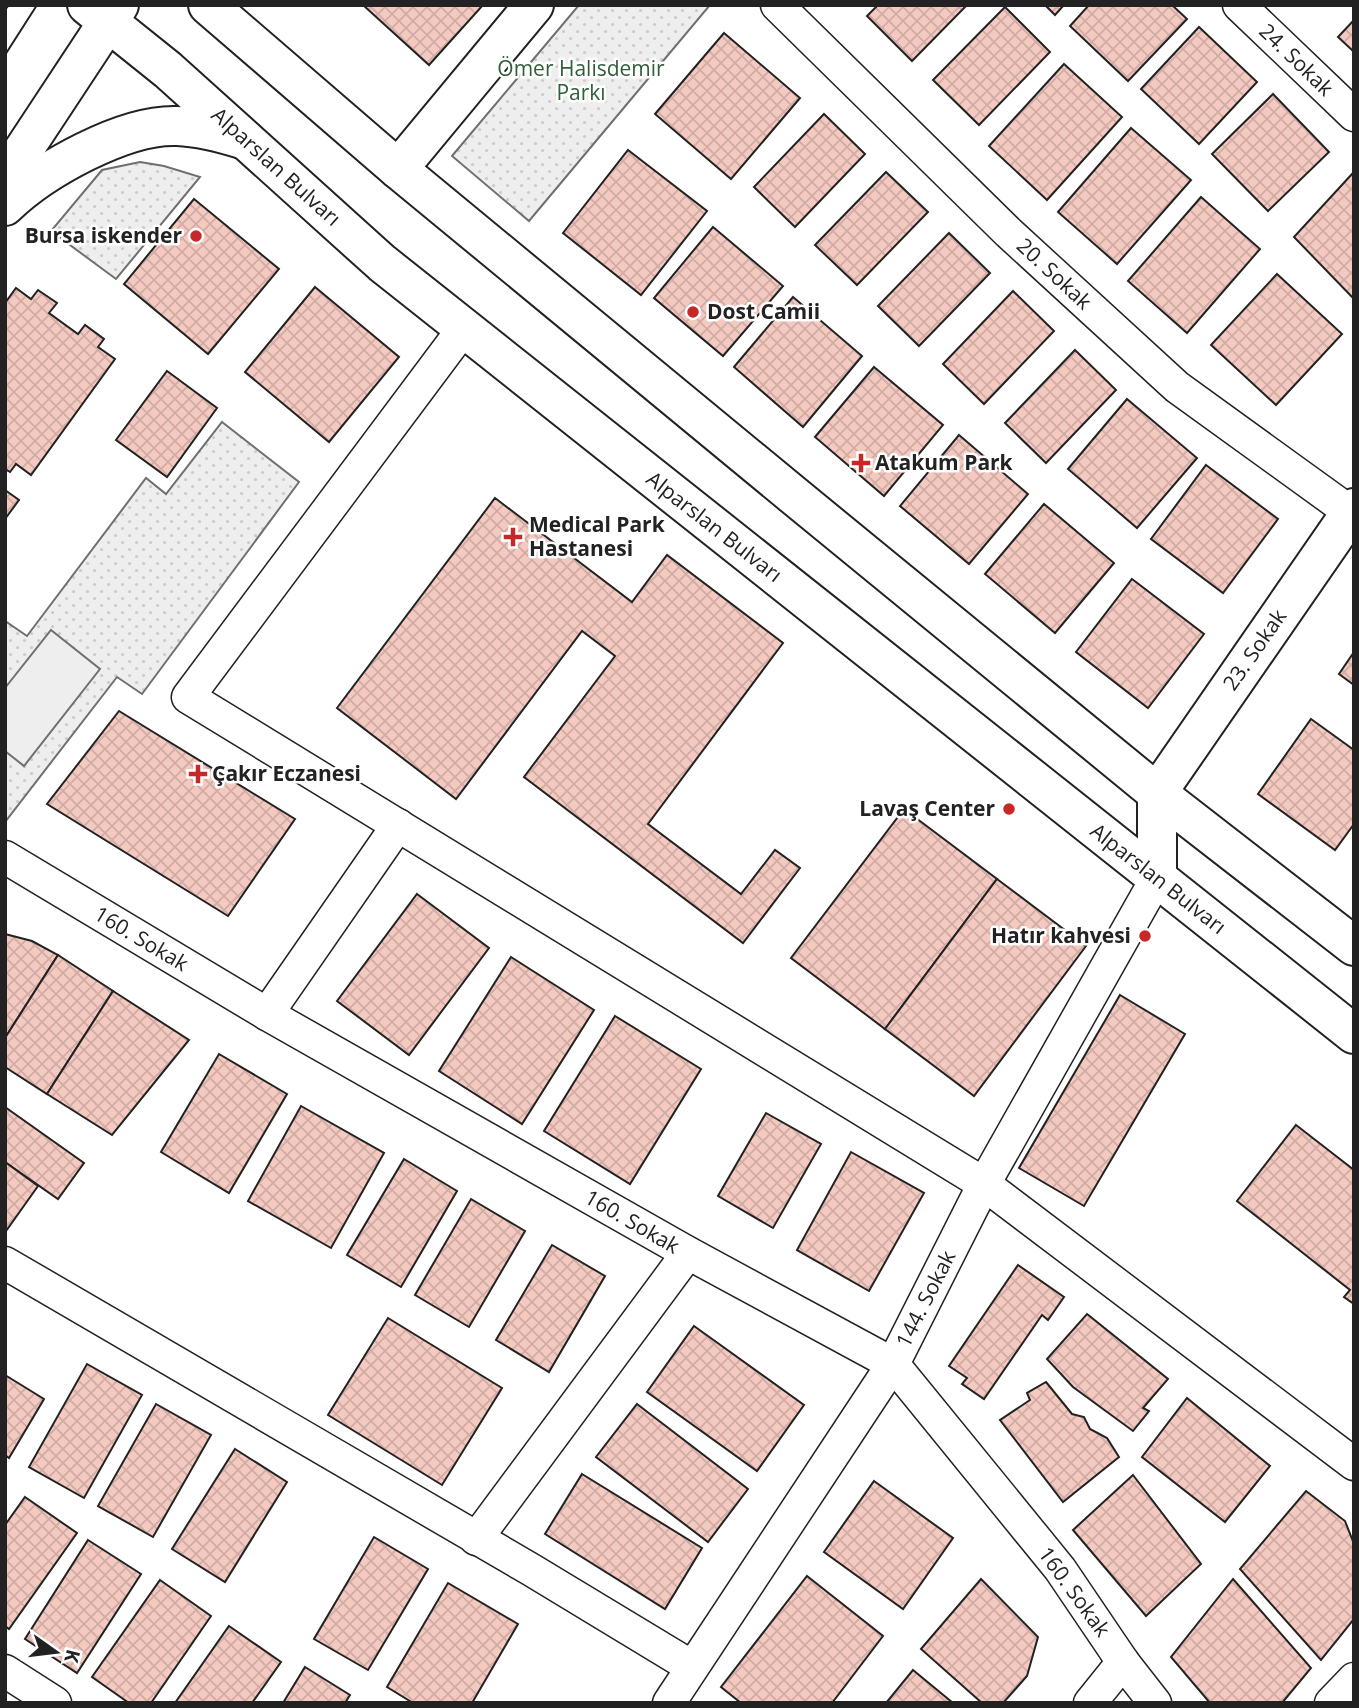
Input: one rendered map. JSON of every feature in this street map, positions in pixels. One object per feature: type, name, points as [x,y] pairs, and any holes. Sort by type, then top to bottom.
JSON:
[{"type":"main road","points":[[208,5],[398,169],[1157,793],[1354,946]]},
{"type":"main road","points":[[250,5],[309,93]]},
{"type":"main road","points":[[398,169],[534,5]]},
{"type":"main road","points":[[5,178],[105,11]]},
{"type":"main road","name":"Alparslan Bulvarı","points":[[105,11],[382,263],[1354,1034]]},
{"type":"main road","points":[[5,206],[23,188],[69,160],[126,135],[175,126],[217,131],[245,140]]},
{"type":"main road","name":"23. Sokak","points":[[1157,793],[1353,512]]},
{"type":"main road","points":[[1157,793],[1157,878]]},
{"type":"street","name":"20. Sokak","points":[[777,5],[1009,233],[1177,387],[1353,512]]},
{"type":"street","name":"24. Sokak","points":[[1239,5],[1354,115]]},
{"type":"street","points":[[464,328],[188,697],[984,1184],[1354,1464]]},
{"type":"street","points":[[267,1014],[398,825]]},
{"type":"street","name":"160. Sokak","points":[[5,857],[267,1014],[688,1253],[893,1364],[1060,1570],[1123,1662],[1155,1703]]},
{"type":"street","name":"144. Sokak","points":[[669,1703],[893,1364],[984,1184],[1157,878]]},
{"type":"street","points":[[476,1539],[688,1253]]},
{"type":"street","points":[[5,1263],[692,1667]]},
{"type":"street","points":[[1090,1703],[1123,1662]]},
{"type":"street","points":[[5,1671],[55,1703]]},
{"type":"street","points":[[1331,1703],[1354,1679]]},
{"type":"green space","name":"Ömer Halisdemir Parkı","points":[[579,5],[710,5],[529,221],[452,156]]},
{"type":"green space","points":[[140,162],[200,177],[116,279],[51,231],[102,170]]},
{"type":"green space","points":[[222,422],[299,482],[142,694],[117,677],[5,822],[5,621],[27,636],[146,478],[166,494]]},
{"type":"green space","points":[[51,630],[100,669],[24,766],[5,751],[5,688]]},
{"type":"building","points":[[363,5],[483,5],[429,65]]},
{"type":"building","points":[[878,5],[967,5],[912,61],[867,16]]},
{"type":"building","points":[[1045,5],[1064,5],[1055,15]]},
{"type":"building","points":[[1089,5],[1172,5],[1187,19],[1128,81],[1070,26]]},
{"type":"building","points":[[1005,7],[1050,52],[979,125],[933,80]]},
{"type":"building","points":[[1354,20],[1354,52],[1338,37]]},
{"type":"building","points":[[1199,27],[1257,82],[1199,144],[1141,89]]},
{"type":"building","points":[[724,33],[800,98],[731,179],[655,114]]},
{"type":"building","points":[[1064,64],[1122,117],[1047,200],[989,146]]},
{"type":"building","points":[[1273,94],[1329,152],[1268,211],[1212,154]]},
{"type":"building","points":[[824,114],[865,154],[795,227],[754,187]]},
{"type":"building","points":[[1131,128],[1191,180],[1117,264],[1058,212]]},
{"type":"building","points":[[628,150],[707,211],[641,295],[563,233]]},
{"type":"building","points":[[886,172],[928,212],[857,285],[815,245]]},
{"type":"building","points":[[1352,174],[1354,176],[1354,299],[1294,237]]},
{"type":"building","points":[[1201,197],[1260,249],[1187,333],[1128,281]]},
{"type":"building","points":[[194,199],[279,269],[208,354],[124,284]]},
{"type":"building","points":[[713,227],[783,286],[723,356],[654,298]]},
{"type":"building","points":[[949,233],[990,273],[919,346],[878,306]]},
{"type":"building","points":[[1277,274],[1342,334],[1276,405],[1211,345]]},
{"type":"building","points":[[315,287],[399,357],[329,442],[245,372]]},
{"type":"building","points":[[16,288],[31,299],[38,290],[57,303],[49,313],[78,334],[85,325],[104,339],[98,347],[115,359],[31,475],[16,464],[10,472],[5,469],[5,303]]},
{"type":"building","points":[[1013,291],[1054,331],[984,404],[943,364]]},
{"type":"building","points":[[793,297],[862,356],[803,427],[734,367]]},
{"type":"building","points":[[1075,350],[1116,390],[1046,463],[1005,423]]},
{"type":"building","points":[[874,367],[943,425],[884,496],[815,437]]},
{"type":"building","points":[[167,371],[217,408],[167,477],[116,440]]},
{"type":"building","points":[[1127,399],[1197,458],[1137,528],[1068,469]]},
{"type":"building","points":[[959,435],[1028,494],[969,564],[900,506]]},
{"type":"building","points":[[1206,465],[1278,519],[1223,593],[1151,539]]},
{"type":"building","points":[[5,490],[19,500],[5,519]]},
{"type":"building","points":[[495,498],[632,602],[667,555],[783,643],[648,824],[741,894],[775,850],[800,868],[743,943],[524,777],[615,656],[582,631],[456,799],[337,708]]},
{"type":"building","points":[[1044,504],[1114,563],[1055,633],[985,574]]},
{"type":"building","points":[[1132,579],[1204,634],[1148,708],[1076,652]]},
{"type":"building","points":[[1354,652],[1354,685],[1339,674]]},
{"type":"building","points":[[119,711],[295,819],[228,916],[47,804]]},
{"type":"building","points":[[1311,719],[1354,750],[1354,824],[1335,850],[1258,794]]},
{"type":"building","points":[[904,809],[997,879],[885,1029],[791,958]]},
{"type":"building","points":[[997,879],[1086,946],[974,1096],[885,1029]]},
{"type":"building","points":[[417,894],[489,948],[409,1055],[337,1001]]},
{"type":"building","points":[[5,934],[32,941],[58,955],[5,1038]]},
{"type":"building","points":[[58,955],[113,991],[47,1094],[5,1067],[5,1038]]},
{"type":"building","points":[[511,957],[594,1010],[522,1124],[439,1071]]},
{"type":"building","points":[[113,991],[189,1040],[112,1135],[47,1094]]},
{"type":"building","points":[[1120,995],[1185,1034],[1084,1206],[1019,1168]]},
{"type":"building","points":[[615,1016],[701,1069],[630,1184],[544,1131]]},
{"type":"building","points":[[219,1054],[287,1094],[229,1193],[161,1152]]},
{"type":"building","points":[[301,1106],[384,1153],[331,1248],[248,1201]]},
{"type":"building","points":[[5,1107],[84,1163],[58,1199],[5,1162]]},
{"type":"building","points":[[766,1113],[821,1144],[773,1228],[718,1196]]},
{"type":"building","points":[[1296,1125],[1354,1170],[1354,1304],[1344,1297],[1350,1290],[1237,1201]]},
{"type":"building","points":[[851,1152],[924,1193],[869,1291],[797,1250]]},
{"type":"building","points":[[404,1159],[457,1191],[401,1287],[347,1255]]},
{"type":"building","points":[[5,1162],[38,1186],[6,1231],[5,1231]]},
{"type":"building","points":[[471,1199],[525,1231],[469,1327],[415,1295]]},
{"type":"building","points":[[552,1245],[605,1276],[549,1372],[496,1340]]},
{"type":"building","points":[[1018,1265],[1064,1297],[1048,1320],[1042,1315],[984,1399],[962,1384],[967,1378],[949,1366]]},
{"type":"building","points":[[1087,1314],[1168,1379],[1143,1408],[1149,1411],[1133,1431],[1073,1387],[1047,1359]]},
{"type":"building","points":[[388,1318],[502,1388],[442,1485],[328,1415]]},
{"type":"building","points":[[694,1326],[804,1405],[757,1471],[647,1392]]},
{"type":"building","points":[[87,1364],[142,1395],[84,1498],[29,1467]]},
{"type":"building","points":[[5,1375],[44,1399],[9,1458],[5,1455]]},
{"type":"building","points":[[1046,1382],[1072,1414],[1084,1417],[1090,1429],[1107,1438],[1119,1457],[1063,1502],[1000,1420],[1030,1400],[1027,1393]]},
{"type":"building","points":[[1187,1398],[1270,1466],[1225,1522],[1142,1457]]},
{"type":"building","points":[[156,1404],[211,1435],[153,1537],[98,1506]]},
{"type":"building","points":[[637,1404],[748,1489],[708,1542],[596,1457]]},
{"type":"building","points":[[235,1449],[287,1482],[225,1582],[172,1549]]},
{"type":"building","points":[[582,1474],[702,1548],[665,1609],[545,1534]]},
{"type":"building","points":[[1133,1475],[1201,1564],[1146,1616],[1073,1530]]},
{"type":"building","points":[[874,1481],[953,1538],[903,1609],[824,1552]]},
{"type":"building","points":[[1306,1491],[1345,1521],[1354,1544],[1354,1619],[1321,1660],[1240,1569]]},
{"type":"building","points":[[25,1497],[77,1533],[9,1629],[5,1626],[5,1525]]},
{"type":"building","points":[[374,1537],[428,1569],[368,1670],[314,1639]]},
{"type":"building","points":[[88,1540],[141,1574],[77,1673],[25,1639]]},
{"type":"building","points":[[807,1576],[883,1636],[832,1703],[741,1703],[721,1687]]},
{"type":"building","points":[[981,1579],[1038,1637],[1027,1676],[1003,1703],[982,1703],[921,1649]]},
{"type":"building","points":[[1233,1579],[1311,1668],[1282,1703],[1210,1703],[1171,1657]]},
{"type":"building","points":[[160,1580],[211,1616],[151,1703],[129,1703],[92,1677]]},
{"type":"building","points":[[448,1583],[518,1624],[472,1703],[413,1703],[387,1687]]},
{"type":"building","points":[[229,1626],[281,1662],[252,1703],[175,1703]]},
{"type":"building","points":[[305,1667],[350,1695],[345,1703],[283,1703]]},
{"type":"building","points":[[913,1670],[953,1703],[886,1703]]},
{"type":"tram line","points":[[5,10],[9,5]]},
{"type":"tram line","points":[[5,55],[37,5]]},
{"type":"place","name":"Bursa iskender","points":[[196,236]]},
{"type":"place","name":"Dost Camii","points":[[693,312]]},
{"type":"place","name":"Atakum Park","points":[[861,463]]},
{"type":"place","name":"Medical Park Hastanesi","points":[[513,537]]},
{"type":"place","name":"Çakır Eczanesi","points":[[198,774]]},
{"type":"place","name":"Lavaş Center","points":[[1009,809]]},
{"type":"place","name":"Hatır kahvesi","points":[[1145,936]]}]
